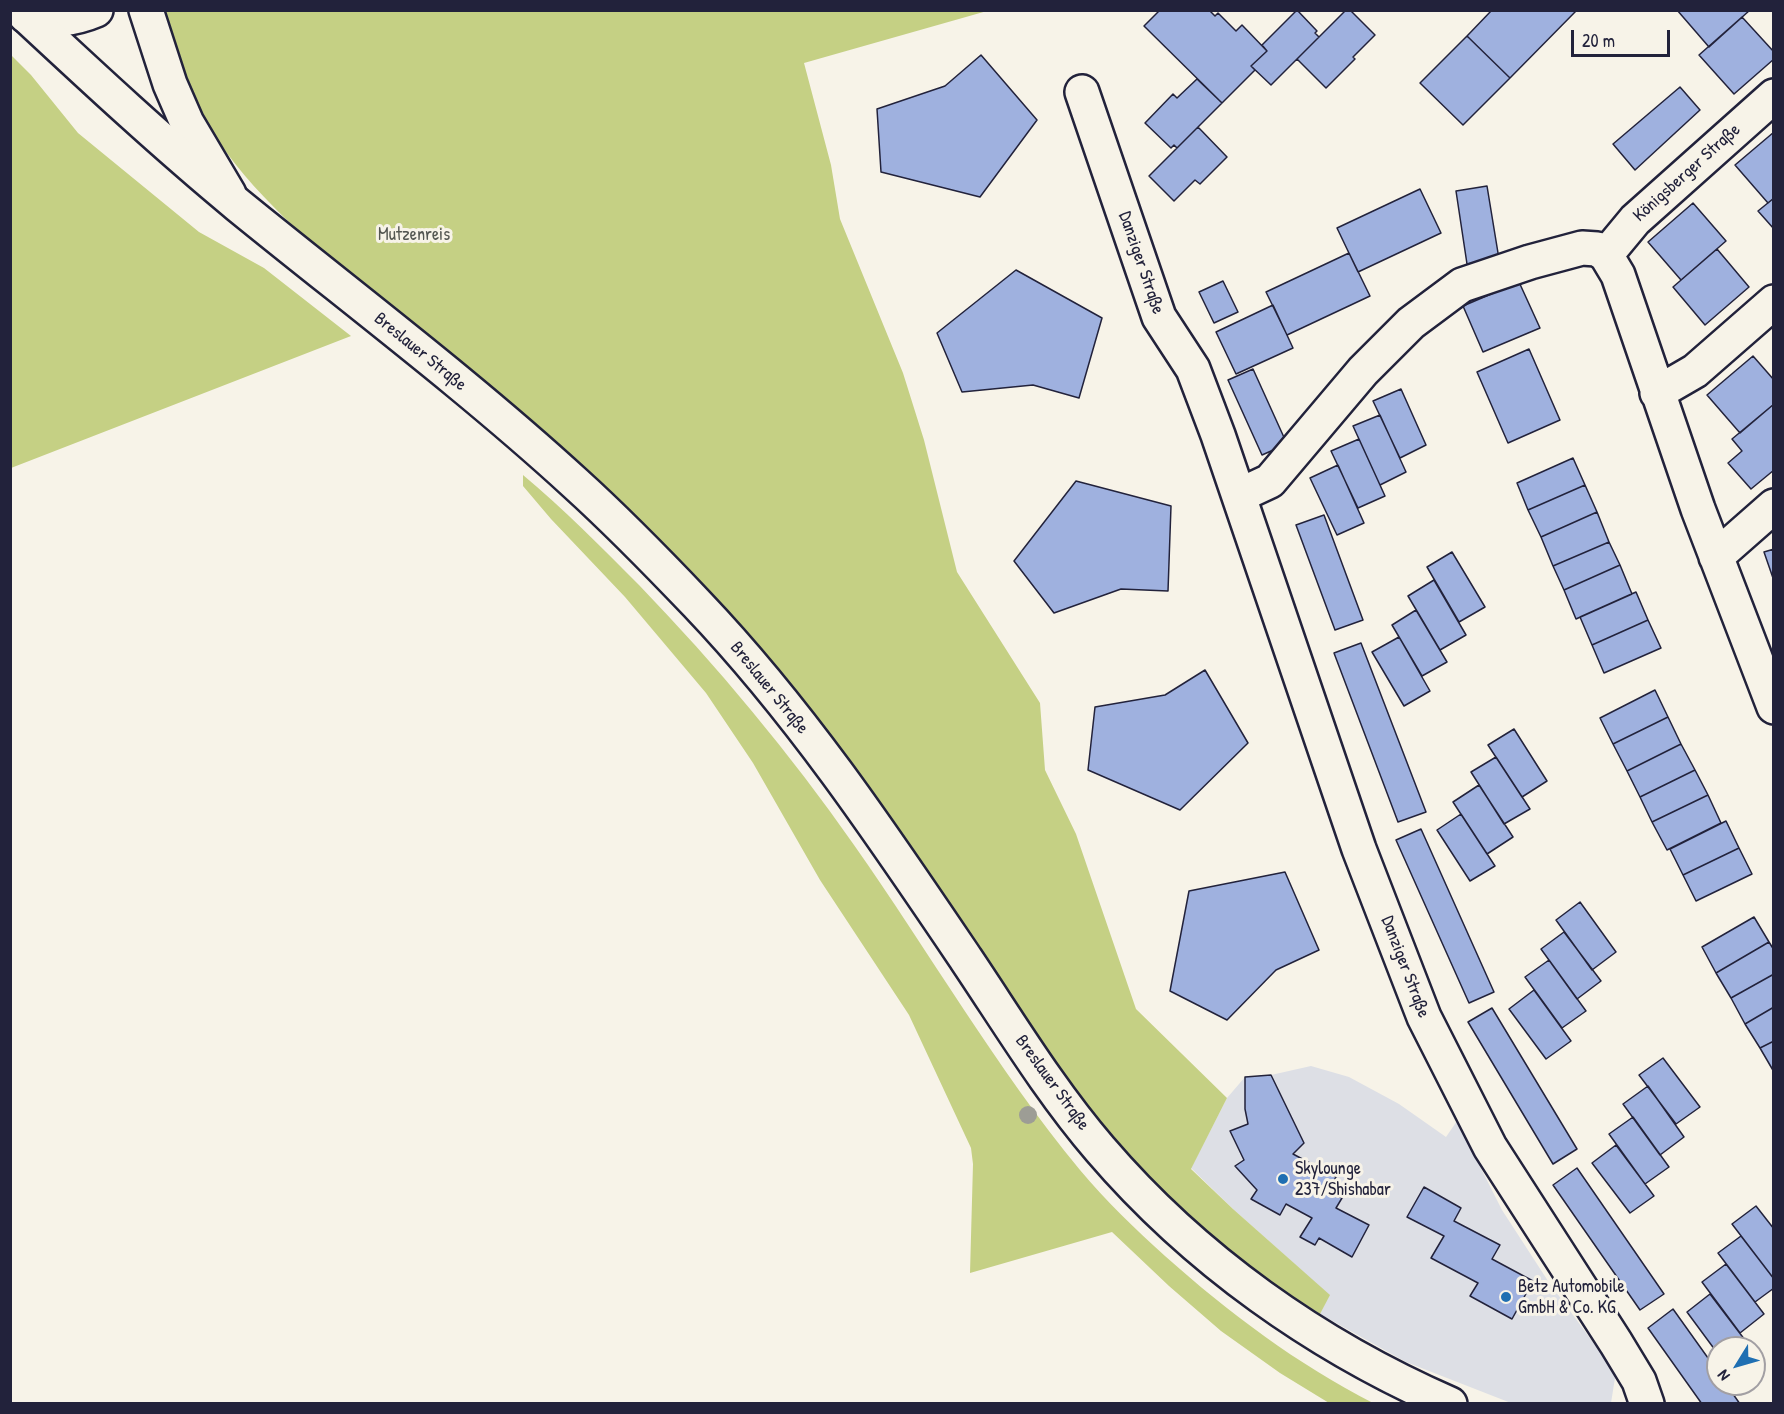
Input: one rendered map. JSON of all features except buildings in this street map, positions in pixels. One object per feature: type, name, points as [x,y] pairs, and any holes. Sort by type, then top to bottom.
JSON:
[{"type":"street","points":[[23,13],[44,20],[76,16],[96,10]]},
{"type":"street","points":[[146,10],[170,84],[187,123],[224,188],[236,203]]},
{"type":"street","name":"Breslauer Straße","points":[[23,13],[176,152],[430,359],[550,461],[599,506],[700,607],[775,693],[863,809],[1072,1113],[1101,1151],[1156,1210],[1232,1275],[1305,1327],[1374,1368],[1450,1404]]},
{"type":"street","name":"Danziger Straße","points":[[1082,92],[1159,317],[1193,369],[1240,495],[1359,849],[1428,1026],[1490,1147],[1616,1343],[1639,1381],[1647,1404]]},
{"type":"street","name":"Königsberger Straße","points":[[1606,255],[1635,220],[1773,96]]},
{"type":"street","points":[[1240,495],[1270,481],[1363,371],[1397,336],[1468,282],[1539,259],[1582,248],[1597,249],[1606,255],[1618,274],[1657,393],[1773,707]]},
{"type":"street","points":[[1657,393],[1695,371],[1773,302]]},
{"type":"street","points":[[1716,557],[1773,506]]},
{"type":"shaded area","points":[[1311,1066],[1349,1077],[1399,1104],[1446,1137],[1457,1121],[1502,1210],[1548,1281],[1612,1368],[1615,1378],[1611,1403],[1511,1403],[1406,1362],[1320,1314],[1329,1295],[1191,1168],[1227,1098],[1245,1077],[1271,1075]]},
{"type":"green space","name":"Mutzenreis","points":[[162,11],[987,11],[804,63],[831,165],[840,219],[903,373],[924,440],[957,572],[1040,703],[1045,770],[1076,834],[1136,1009],[1227,1098],[1191,1169],[1330,1295],[1320,1314],[1253,1271],[1192,1221],[1151,1182],[1116,1142],[1071,1084],[872,795],[339,267],[295,228],[254,186],[235,164],[202,115],[181,70]]},
{"type":"green space","points":[[11,55],[31,75],[78,133],[199,232],[264,268],[351,336],[11,468]]},
{"type":"green space","points":[[523,475],[568,515],[639,585],[724,679],[778,744],[854,845],[1020,1091],[1049,1131],[1100,1193],[1165,1256],[1214,1298],[1317,1372],[1373,1403],[1329,1403],[1280,1373],[1221,1331],[1112,1232],[970,1273],[973,1164],[971,1148],[909,1015],[820,880],[753,763],[706,693],[625,597],[523,486]]},
{"type":"place","name":"Skylounge 237/Shishabar","points":[[1283,1179]]},
{"type":"place","name":"Betz Automobile GmbH & Co. KG","points":[[1506,1297]]}]
